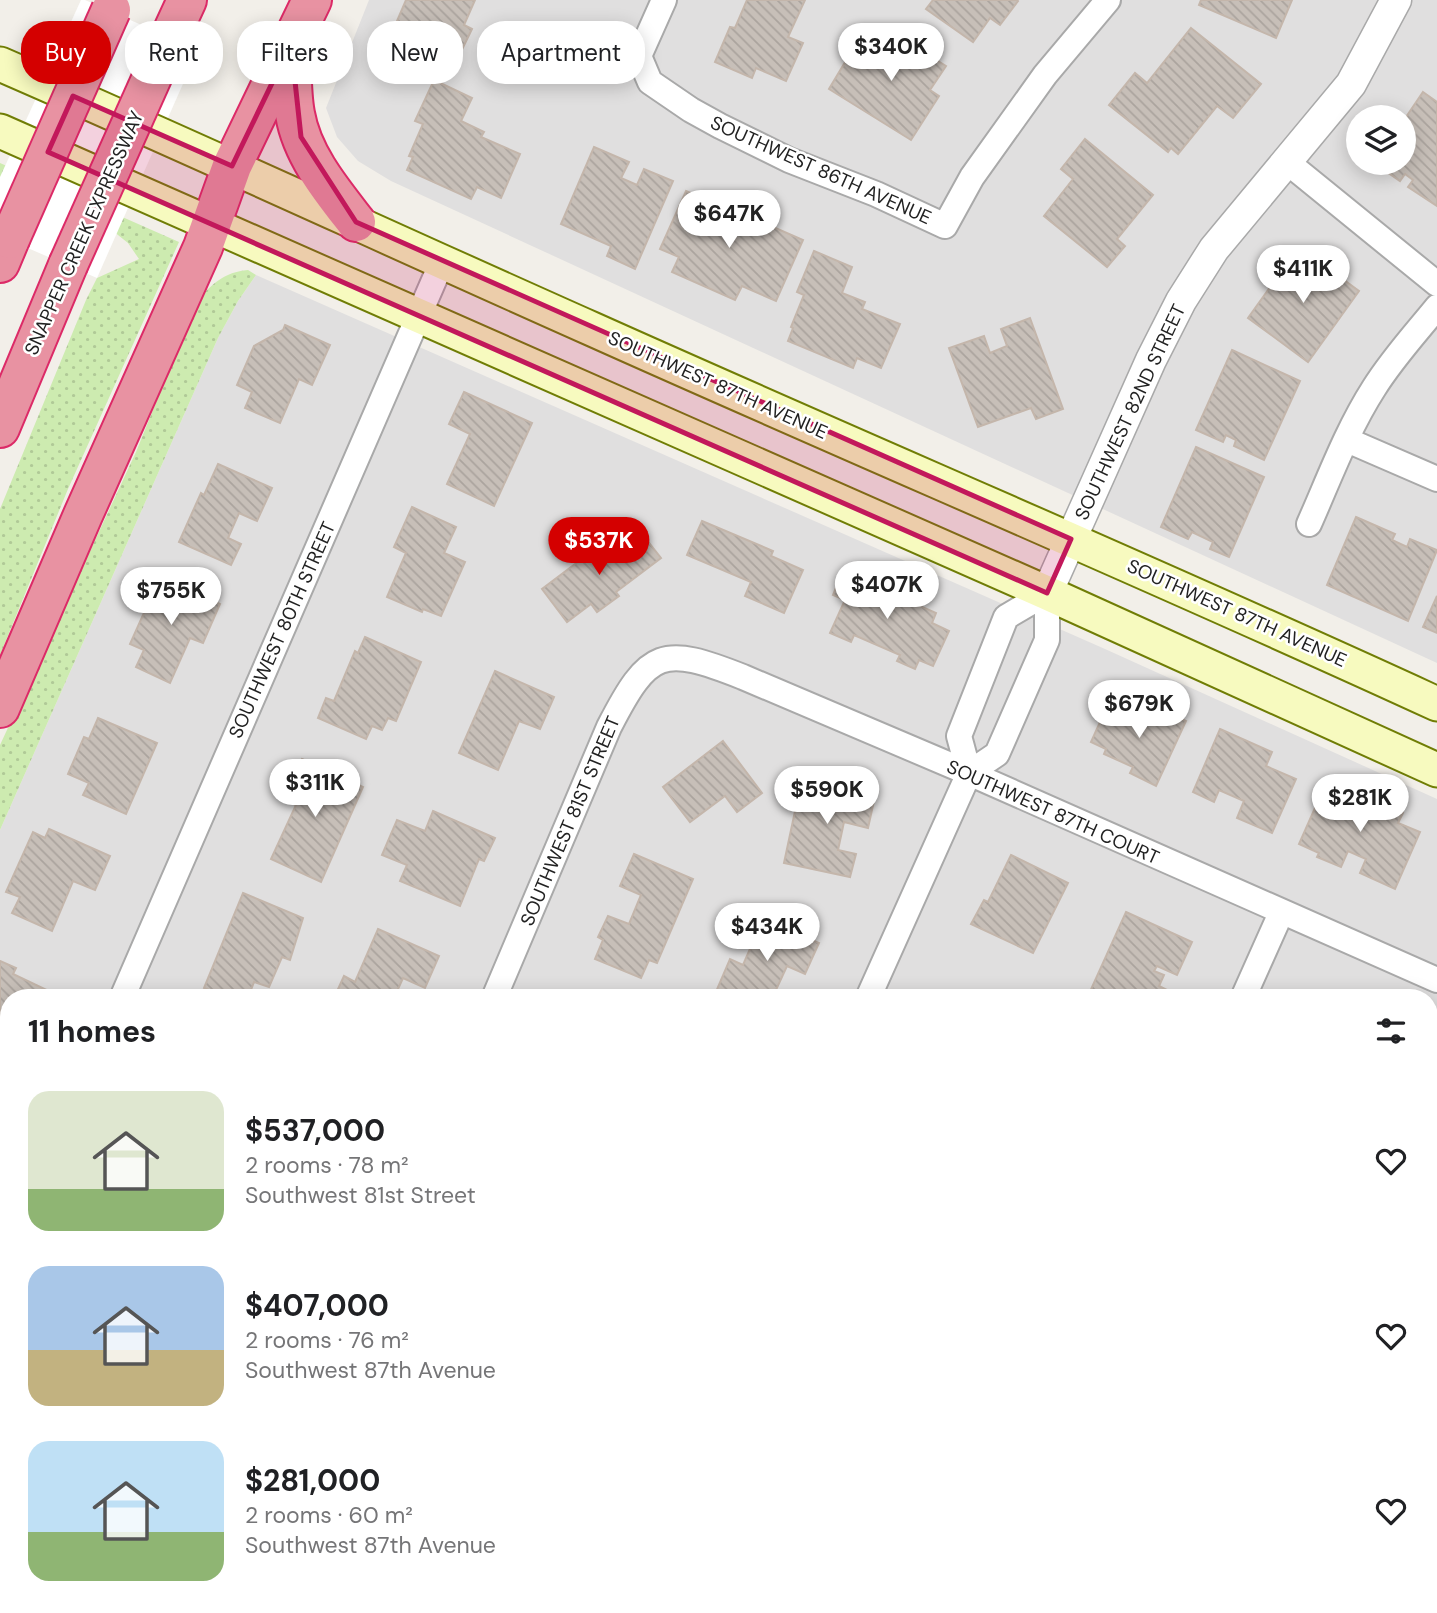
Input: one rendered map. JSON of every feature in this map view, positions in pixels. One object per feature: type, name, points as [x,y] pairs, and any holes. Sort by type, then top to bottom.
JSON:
[{"type":"highway","name":"SNAPPER CREEK EXPRESSWAY","points":[[0,428],[68,265],[187,0]]},
{"type":"highway","points":[[302,21],[312,0]]},
{"type":"highway","points":[[5,251],[113,5]]},
{"type":"highway","points":[[0,708],[212,224],[232,166],[272,84]]},
{"type":"highway","points":[[292,84],[295,116],[301,137],[330,189],[356,222]]},
{"type":"main road","name":"SOUTHWEST 87TH AVENUE","points":[[0,64],[1437,704]]},
{"type":"main road","points":[[0,131],[1047,593],[1437,770]]},
{"type":"street","points":[[645,43],[664,0]]},
{"type":"street","name":"SOUTHWEST 86TH AVENUE","points":[[645,70],[650,82],[710,121],[789,160],[876,194],[945,226],[972,177],[1045,75],[1108,0]]},
{"type":"street","name":"SOUTHWEST 82ND STREET","points":[[969,773],[998,754],[1048,640],[1047,593],[1151,360],[1181,301],[1214,250],[1351,84],[1395,0]]},
{"type":"street","points":[[1287,162],[1437,284]]},
{"type":"street","name":"SOUTHWEST 80TH STREET","points":[[126,989],[442,262]]},
{"type":"street","points":[[1309,524],[1373,389],[1437,307]]},
{"type":"street","points":[[1347,440],[1437,478]]},
{"type":"street","points":[[873,989],[969,773],[959,736],[1006,617],[1047,593]]},
{"type":"street","name":"SOUTHWEST 87TH COURT","points":[[665,660],[681,657],[709,663],[969,773],[1437,981]]},
{"type":"street","name":"SOUTHWEST 81ST STREET","points":[[498,989],[609,727],[639,676],[650,666],[665,660]]},
{"type":"street","points":[[1247,989],[1281,913]]},
{"type":"highlighted area","points":[[291,44],[301,137],[356,222],[1071,539],[1047,593],[48,152],[73,96],[232,166]]},
{"type":"shaded area","points":[[369,0],[1437,0],[1437,663],[391,181],[358,161],[337,137],[326,108],[336,84],[353,84],[353,40]]},
{"type":"shaded area","points":[[256,275],[1105,649],[1437,799],[1437,989],[0,989],[0,830],[218,338]]},
{"type":"green space","points":[[0,163],[179,242],[68,489],[0,655],[0,509],[97,278],[139,259],[128,243],[103,223],[0,177]]},
{"type":"green space","points":[[248,270],[256,275],[218,338],[0,830],[0,745],[136,452],[197,301],[219,280],[232,273]]},
{"type":"pier","points":[[81,0],[85,0],[132,21],[125,21],[125,84],[183,84],[97,278],[0,236],[0,177],[43,84],[111,84],[111,21],[71,21]]},
{"type":"building","points":[[406,0],[475,0],[464,25],[472,29],[463,48],[463,21],[397,21]]},
{"type":"building","points":[[747,0],[805,0],[788,37],[803,43],[786,81],[756,68],[752,78],[715,62],[730,27],[735,28]]},
{"type":"building","points":[[933,0],[1018,1],[1000,25],[990,18],[973,42],[926,9]]},
{"type":"building","points":[[1201,0],[1292,0],[1276,38],[1199,5]]},
{"type":"building","points":[[885,28],[946,66],[930,90],[939,96],[911,140],[829,89],[856,44],[870,53]]},
{"type":"building","points":[[1191,28],[1261,84],[1233,118],[1217,106],[1178,154],[1171,148],[1168,152],[1109,105],[1135,73],[1147,83]]},
{"type":"building","points":[[432,84],[442,84],[472,98],[461,121],[484,132],[481,137],[520,154],[501,198],[477,187],[471,199],[407,170],[413,157],[409,156],[423,124],[415,121]]},
{"type":"building","points":[[1423,92],[1437,102],[1437,206],[1408,187],[1413,180],[1406,175],[1416,175],[1414,105]]},
{"type":"building","points":[[1085,139],[1153,195],[1117,239],[1125,246],[1107,267],[1044,216],[1073,179],[1061,169]]},
{"type":"building","points":[[594,147],[629,162],[621,178],[637,185],[644,169],[673,181],[635,269],[607,256],[611,246],[561,224]]},
{"type":"building","points":[[1391,175],[1404,175],[1400,181]]},
{"type":"building","points":[[686,191],[714,203],[709,214],[715,217],[719,209],[748,221],[750,217],[803,240],[776,301],[742,286],[735,300],[672,272],[679,257],[660,249]]},
{"type":"building","points":[[1299,247],[1359,291],[1308,362],[1248,318]]},
{"type":"building","points":[[814,251],[852,267],[842,293],[865,302],[862,309],[900,324],[881,368],[857,358],[853,368],[788,341],[804,295],[797,292]]},
{"type":"building","points":[[1030,318],[1063,409],[1036,419],[1031,408],[978,427],[949,348],[984,336],[990,353],[1007,346],[1001,329]]},
{"type":"building","points":[[285,325],[330,345],[312,385],[299,379],[280,423],[245,408],[252,392],[237,385],[254,346],[283,330]]},
{"type":"building","points":[[1232,350],[1300,381],[1264,460],[1234,446],[1236,440],[1226,435],[1223,442],[1196,430]]},
{"type":"building","points":[[464,392],[532,423],[494,506],[447,484],[470,434],[449,424]]},
{"type":"building","points":[[1196,447],[1264,477],[1229,557],[1210,549],[1213,542],[1192,532],[1188,539],[1161,527]]},
{"type":"building","points":[[218,464],[272,488],[257,521],[239,513],[228,538],[241,544],[231,565],[179,542],[201,493],[204,495]]},
{"type":"building","points":[[412,507],[456,527],[444,553],[465,562],[441,616],[423,609],[422,612],[387,597],[406,553],[394,547]]},
{"type":"building","points":[[1356,517],[1395,534],[1392,540],[1407,547],[1410,539],[1437,550],[1408,621],[1327,585]]},
{"type":"building","points":[[702,521],[773,551],[771,556],[803,570],[784,613],[745,596],[751,582],[687,555]]},
{"type":"building","points":[[643,535],[661,558],[616,592],[619,596],[597,612],[591,604],[567,622],[542,589],[607,540],[617,554]]},
{"type":"building","points":[[844,568],[887,587],[886,591],[936,613],[932,623],[949,631],[933,666],[919,660],[915,669],[897,661],[900,655],[854,635],[851,642],[830,633],[845,600],[833,595]]},
{"type":"building","points":[[160,577],[220,604],[203,643],[190,638],[170,683],[136,667],[144,650],[130,644]]},
{"type":"building","points":[[1437,596],[1437,633],[1423,627]]},
{"type":"building","points":[[365,637],[421,662],[396,721],[388,718],[382,730],[372,726],[366,739],[318,718],[326,698],[334,701],[355,651],[358,653]]},
{"type":"building","points":[[495,671],[554,697],[540,729],[519,721],[498,770],[459,753]]},
{"type":"building","points":[[1109,702],[1154,723],[1161,709],[1186,721],[1156,786],[1130,773],[1133,767],[1104,754],[1106,749],[1091,742]]},
{"type":"building","points":[[98,718],[157,743],[126,814],[83,795],[89,783],[68,774],[84,737],[89,739]]},
{"type":"building","points":[[1220,729],[1272,752],[1266,766],[1296,779],[1272,833],[1237,818],[1244,801],[1219,790],[1214,802],[1193,792]]},
{"type":"building","points":[[723,741],[762,793],[737,812],[725,796],[690,822],[663,787]]},
{"type":"building","points":[[302,759],[363,787],[321,882],[271,859],[296,805],[283,799]]},
{"type":"building","points":[[811,779],[876,792],[868,828],[844,822],[838,850],[856,854],[850,877],[784,863],[798,797],[807,798]]},
{"type":"building","points":[[1336,783],[1403,813],[1398,823],[1420,832],[1395,889],[1360,873],[1366,859],[1348,851],[1341,867],[1317,857],[1319,853],[1299,844],[1322,792],[1330,796]]},
{"type":"building","points":[[433,811],[495,838],[484,861],[479,859],[460,906],[400,881],[407,865],[382,855],[397,820],[425,831]]},
{"type":"building","points":[[49,829],[110,856],[95,890],[73,881],[52,931],[12,913],[20,897],[6,892],[33,832],[45,838]]},
{"type":"building","points":[[634,854],[693,879],[657,963],[649,960],[641,978],[595,959],[603,940],[598,937],[608,916],[629,924],[641,895],[620,886]]},
{"type":"building","points":[[1011,855],[1068,883],[1033,953],[971,924],[984,900],[988,902]]},
{"type":"building","points":[[243,893],[303,918],[290,960],[282,957],[269,987],[254,982],[251,989],[204,988]]},
{"type":"building","points":[[1126,912],[1192,942],[1177,975],[1157,966],[1154,971],[1164,975],[1159,986],[1165,989],[1091,989]]},
{"type":"building","points":[[763,919],[819,943],[805,974],[787,966],[776,989],[717,989],[730,959],[743,965]]},
{"type":"building","points":[[378,929],[439,956],[425,988],[403,978],[398,989],[338,989],[344,976],[355,982]]},
{"type":"building","points":[[0,961],[16,968],[13,974],[45,989],[0,989]]}]
